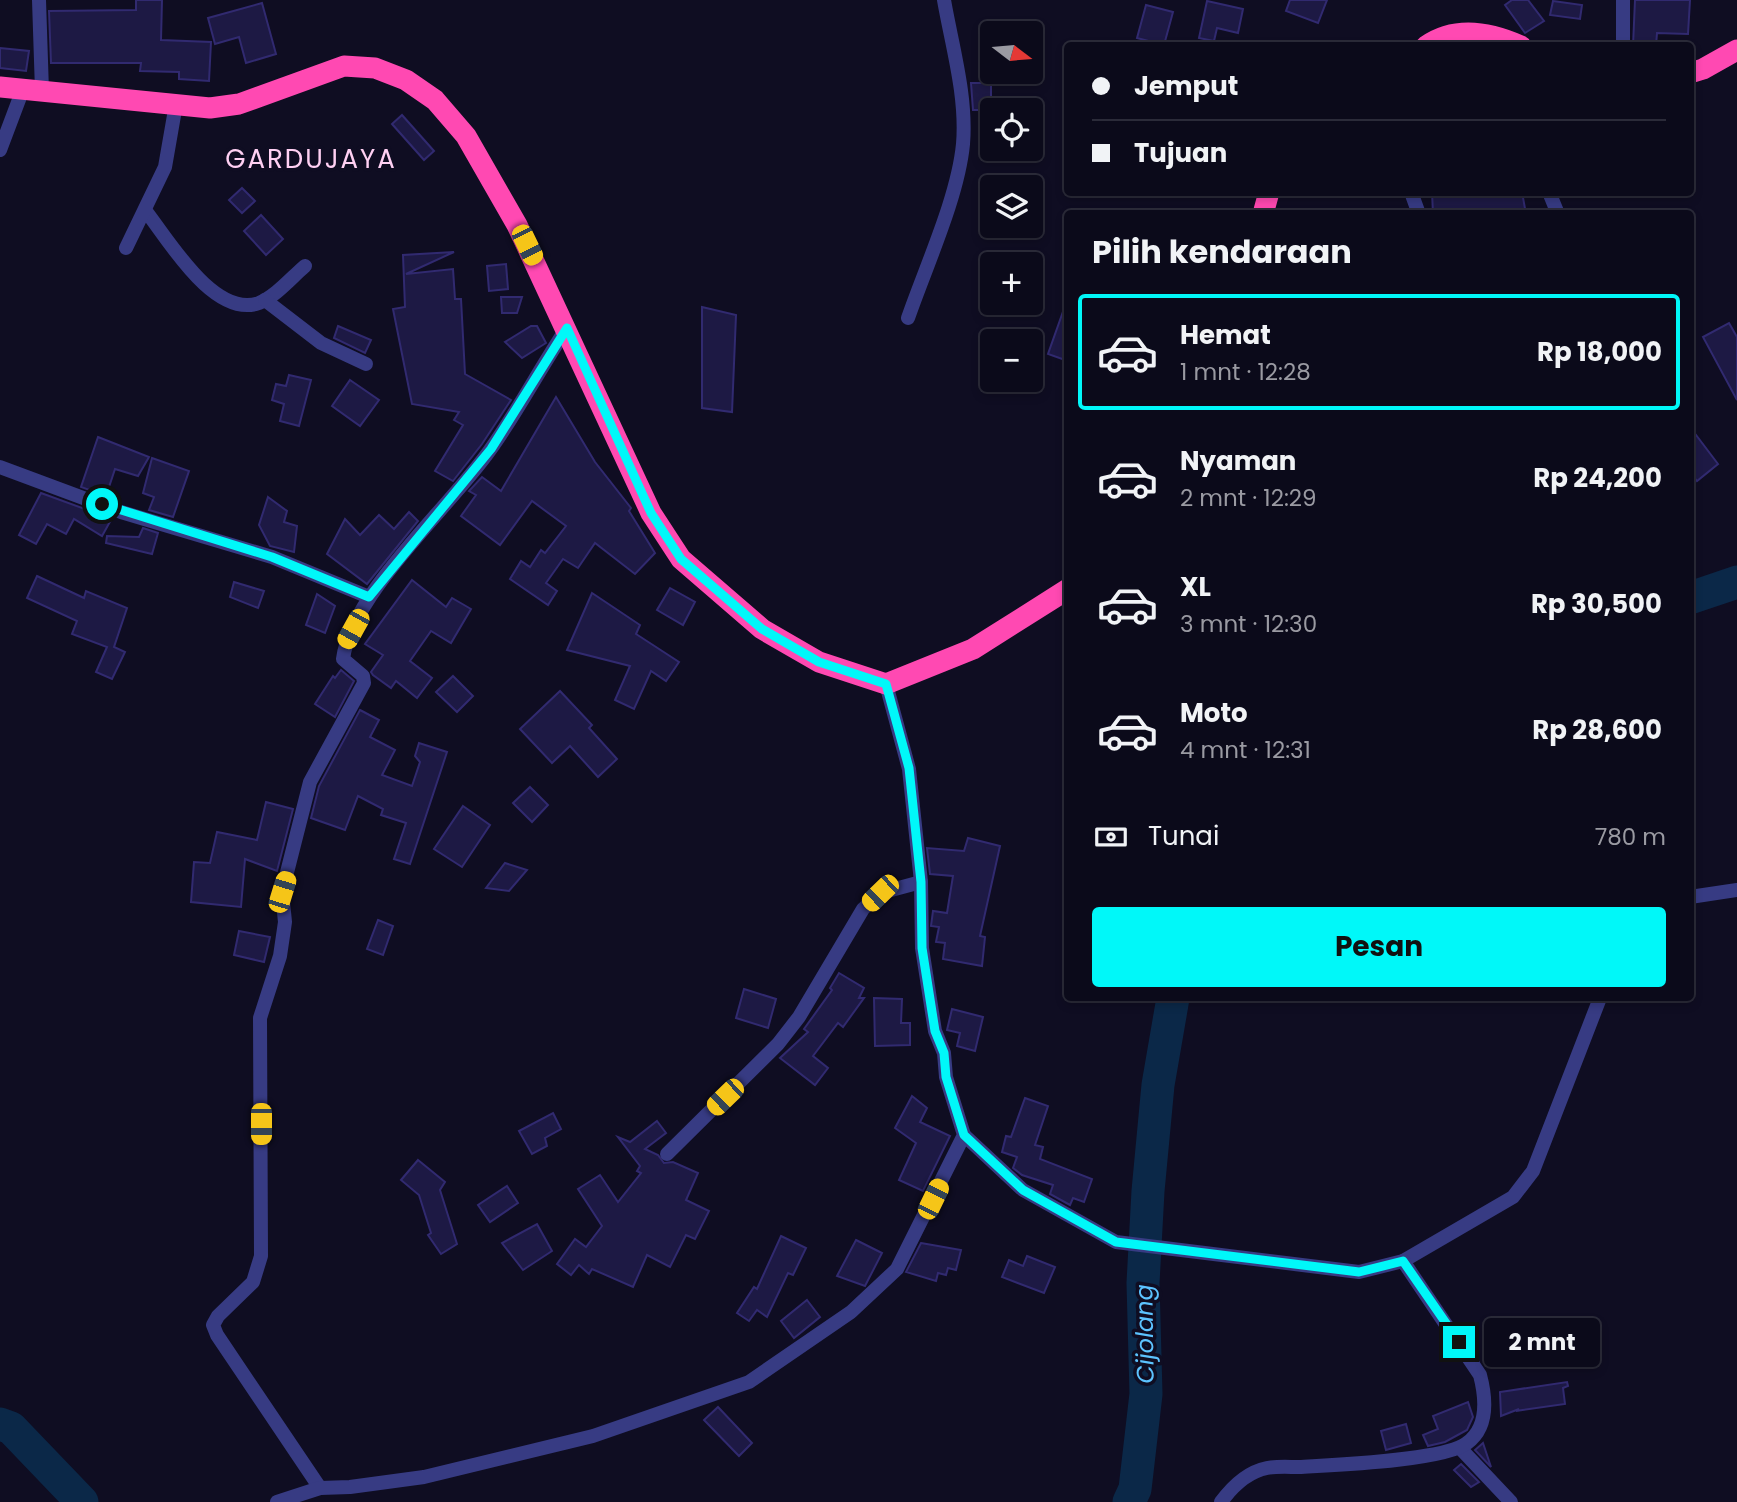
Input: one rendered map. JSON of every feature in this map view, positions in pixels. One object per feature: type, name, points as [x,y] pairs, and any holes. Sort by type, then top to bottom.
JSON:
[{"type":"highway","points":[[1435,42],[1452,34],[1481,36],[1507,42]]},
{"type":"highway","points":[[1694,71],[1737,50]]},
{"type":"highway","points":[[0,87],[210,108],[239,104],[344,66],[375,68],[406,80],[436,100],[466,136],[517,225],[651,513],[681,559],[762,629],[819,662],[886,684],[973,649],[1064,592]]},
{"type":"street","points":[[0,150],[32,90],[39,0]]},
{"type":"street","points":[[908,318],[956,178],[963,144],[963,112],[944,0]]},
{"type":"street","points":[[1623,0],[1623,42]]},
{"type":"street","points":[[126,248],[165,167],[176,104]]},
{"type":"street","points":[[145,209],[210,291],[230,303],[243,305],[265,300],[305,266]]},
{"type":"street","points":[[265,300],[321,342],[366,364]]},
{"type":"street","points":[[320,1488],[217,1335],[213,1325],[218,1316],[253,1282],[261,1256],[260,1018],[280,956],[285,922],[282,892],[310,782],[364,683],[363,676],[342,659],[345,643],[369,597],[491,449],[567,328]]},
{"type":"street","points":[[0,467],[121,512],[272,557],[369,597]]},
{"type":"street","points":[[886,684],[909,768],[921,882],[922,948],[935,1031],[944,1053],[946,1077],[964,1135],[1023,1190],[1116,1242],[1359,1272],[1403,1261],[1513,1197],[1524,1186],[1533,1171],[1599,1001]]},
{"type":"street","points":[[667,1154],[778,1044],[799,1017],[863,909],[880,893],[921,882]]},
{"type":"street","points":[[1694,896],[1737,890]]},
{"type":"street","points":[[277,1502],[320,1488],[351,1487],[424,1477],[593,1436],[749,1382],[851,1312],[897,1269],[964,1135]]},
{"type":"street","points":[[1220,1502],[1233,1486],[1267,1468],[1360,1462],[1460,1448],[1469,1442],[1483,1423],[1486,1395],[1480,1375],[1403,1261]]},
{"type":"street","points":[[1460,1448],[1511,1502]]},
{"type":"building","points":[[136,0],[162,0],[161,40],[211,42],[209,81],[179,79],[179,72],[140,71],[141,63],[51,63],[49,11],[136,10]]},
{"type":"building","points":[[1290,0],[1327,0],[1318,23],[1286,11]]},
{"type":"building","points":[[1512,0],[1528,0],[1544,21],[1525,33],[1505,5]]},
{"type":"building","points":[[1635,0],[1690,0],[1688,34],[1657,33],[1656,42],[1633,42]]},
{"type":"building","points":[[1207,1],[1243,9],[1238,33],[1217,28],[1214,41],[1199,38]]},
{"type":"building","points":[[1553,1],[1582,5],[1580,19],[1550,15]]},
{"type":"building","points":[[262,3],[276,54],[246,63],[239,37],[215,44],[208,18]]},
{"type":"building","points":[[1146,5],[1173,12],[1165,42],[1137,38]]},
{"type":"building","points":[[0,48],[29,51],[26,71],[0,68]]},
{"type":"building","points":[[971,83],[991,84],[991,98],[980,98],[980,110],[973,110]]},
{"type":"building","points":[[402,115],[434,151],[424,160],[392,124]]},
{"type":"building","points":[[242,188],[255,201],[242,213],[229,200]]},
{"type":"building","points":[[1432,196],[1523,196],[1525,210],[1433,210]]},
{"type":"building","points":[[261,215],[283,239],[266,255],[244,231]]},
{"type":"building","points":[[454,252],[406,274],[453,269],[455,299],[461,299],[465,374],[511,400],[453,481],[435,471],[463,425],[454,420],[459,412],[412,404],[393,309],[405,307],[403,255]]},
{"type":"building","points":[[506,264],[508,289],[489,291],[487,266]]},
{"type":"building","points":[[501,297],[522,297],[517,313],[502,313]]},
{"type":"building","points":[[702,307],[736,315],[732,412],[702,408]]},
{"type":"building","points":[[1064,309],[1064,360],[1048,354]]},
{"type":"building","points":[[1729,323],[1737,337],[1737,400],[1703,337]]},
{"type":"building","points":[[338,326],[371,340],[365,353],[334,338]]},
{"type":"building","points":[[531,326],[537,326],[546,343],[522,358],[505,342]]},
{"type":"building","points":[[289,375],[311,380],[299,426],[280,421],[284,404],[272,400],[276,384],[286,386]]},
{"type":"building","points":[[350,380],[379,400],[360,426],[332,406]]},
{"type":"building","points":[[556,397],[595,462],[631,508],[629,511],[655,553],[635,574],[595,543],[578,568],[563,559],[546,583],[557,591],[548,605],[510,579],[521,561],[530,567],[541,550],[545,553],[566,526],[532,501],[500,545],[461,516],[476,495],[469,491],[482,477],[501,491]]},
{"type":"building","points":[[1694,432],[1718,464],[1697,481],[1694,477]]},
{"type":"building","points":[[98,437],[149,457],[138,476],[115,469],[106,496],[81,487]]},
{"type":"building","points":[[152,458],[189,471],[173,517],[149,510],[154,497],[143,493]]},
{"type":"building","points":[[41,493],[111,520],[102,536],[74,519],[66,534],[47,524],[36,544],[19,535]]},
{"type":"building","points":[[268,497],[287,511],[284,522],[297,526],[294,552],[270,546],[259,525]]},
{"type":"building","points":[[409,512],[418,521],[367,584],[327,554],[345,519],[360,535],[379,515],[394,529]]},
{"type":"building","points":[[143,528],[158,533],[152,554],[106,543],[107,536],[139,537]]},
{"type":"building","points":[[37,576],[84,598],[86,591],[127,608],[114,647],[125,652],[112,679],[96,672],[107,647],[72,634],[77,621],[27,598]]},
{"type":"building","points":[[412,580],[446,607],[452,598],[471,609],[451,643],[431,631],[410,661],[432,678],[417,698],[396,681],[391,688],[373,675],[371,672],[383,655],[365,644]]},
{"type":"building","points":[[234,582],[264,591],[258,608],[230,597]]},
{"type":"building","points":[[670,588],[695,602],[683,625],[657,610]]},
{"type":"building","points":[[592,593],[640,625],[636,634],[679,662],[666,681],[651,671],[634,709],[615,700],[630,666],[567,650]]},
{"type":"building","points":[[317,594],[335,606],[325,633],[306,625]]},
{"type":"building","points":[[341,670],[354,681],[335,717],[315,704],[333,676],[335,678]]},
{"type":"building","points":[[453,676],[473,696],[457,712],[436,692]]},
{"type":"building","points":[[560,691],[592,725],[589,728],[617,759],[598,777],[570,746],[552,763],[520,729]]},
{"type":"building","points":[[360,710],[379,720],[370,737],[395,750],[382,775],[412,786],[420,762],[415,756],[419,743],[447,752],[410,864],[394,859],[406,823],[381,815],[383,809],[358,796],[345,830],[311,818],[319,786]]},
{"type":"building","points":[[530,787],[548,805],[532,822],[513,803]]},
{"type":"building","points":[[266,802],[293,809],[277,871],[245,859],[241,907],[191,902],[194,862],[210,863],[217,832],[257,840]]},
{"type":"building","points":[[463,806],[490,825],[462,867],[434,849]]},
{"type":"building","points":[[968,838],[1000,846],[980,936],[985,937],[982,966],[943,959],[945,943],[936,942],[939,927],[931,926],[933,911],[947,913],[953,876],[930,874],[927,848],[964,851]]},
{"type":"building","points":[[505,863],[527,870],[509,891],[486,888]]},
{"type":"building","points":[[378,920],[393,926],[383,955],[367,949]]},
{"type":"building","points":[[239,931],[270,937],[264,962],[234,955]]},
{"type":"building","points":[[839,973],[864,988],[859,998],[864,998],[843,1027],[838,1023],[813,1056],[828,1068],[815,1085],[780,1058],[808,1032],[804,1029],[832,990],[830,988]]},
{"type":"building","points":[[744,989],[776,999],[768,1028],[736,1018]]},
{"type":"building","points":[[874,998],[902,999],[901,1023],[910,1023],[910,1045],[875,1046]]},
{"type":"building","points":[[952,1009],[983,1017],[975,1051],[957,1046],[960,1033],[947,1030]]},
{"type":"building","points":[[912,1096],[927,1108],[920,1122],[950,1136],[923,1191],[899,1180],[916,1143],[895,1128]]},
{"type":"building","points":[[1025,1098],[1048,1106],[1035,1145],[1043,1147],[1040,1159],[1092,1179],[1084,1202],[1073,1198],[1070,1205],[1050,1194],[1053,1185],[1022,1175],[1013,1168],[1017,1157],[1002,1152],[1006,1136],[1011,1137]]},
{"type":"building","points":[[553,1113],[561,1129],[545,1138],[547,1146],[532,1154],[519,1131]]},
{"type":"building","points":[[657,1121],[666,1133],[645,1149],[658,1155],[664,1163],[673,1162],[698,1173],[686,1200],[709,1211],[695,1239],[686,1235],[670,1267],[647,1255],[633,1287],[592,1269],[589,1274],[579,1265],[571,1275],[557,1264],[575,1239],[586,1247],[602,1226],[578,1189],[600,1175],[618,1202],[641,1173],[637,1171],[640,1166],[618,1137],[630,1142]]},
{"type":"building","points":[[418,1160],[445,1182],[440,1190],[457,1244],[441,1254],[428,1235],[431,1233],[419,1195],[401,1180]]},
{"type":"building","points":[[507,1186],[518,1203],[490,1222],[478,1205]]},
{"type":"building","points":[[537,1224],[552,1251],[523,1270],[502,1243]]},
{"type":"building","points":[[781,1236],[806,1248],[793,1275],[788,1273],[767,1317],[757,1310],[749,1321],[737,1313],[754,1287],[757,1289]]},
{"type":"building","points":[[856,1240],[882,1253],[865,1286],[837,1276]]},
{"type":"building","points":[[921,1243],[961,1250],[956,1270],[948,1268],[946,1275],[938,1273],[936,1281],[906,1272]]},
{"type":"building","points":[[1027,1256],[1055,1267],[1044,1293],[1002,1277],[1009,1260],[1023,1266]]},
{"type":"building","points":[[807,1300],[820,1317],[794,1338],[781,1321]]},
{"type":"building","points":[[1567,1382],[1568,1386],[1563,1388],[1565,1404],[1516,1411],[1519,1409],[1501,1416],[1500,1392]]},
{"type":"building","points":[[1468,1402],[1473,1417],[1467,1430],[1445,1442],[1428,1446],[1423,1435],[1438,1429],[1433,1416]]},
{"type":"building","points":[[718,1407],[752,1443],[739,1456],[704,1420]]},
{"type":"building","points":[[1406,1424],[1411,1443],[1386,1450],[1381,1431]]},
{"type":"building","points":[[1483,1443],[1491,1467],[1475,1450]]},
{"type":"building","points":[[1461,1464],[1479,1482],[1471,1487],[1454,1470]]},
{"type":"waterway","points":[[1694,597],[1737,582]]},
{"type":"waterway","name":"Cijolang","points":[[1129,1502],[1135,1489],[1146,1394],[1143,1283],[1148,1191],[1158,1085],[1172,1001]]},
{"type":"waterway","points":[[0,1424],[11,1428],[82,1502]]},
{"type":"district","name":"GARDUJAYA","points":[[311,159]]},
{"type":"route","points":[[102,504],[272,557],[369,597],[461,489],[491,449],[567,328],[651,513],[681,559],[762,629],[819,662],[861,679],[886,684],[909,768],[909,789],[921,882],[922,948],[935,1031],[944,1053],[946,1077],[964,1135],[1023,1190],[1116,1242],[1359,1272],[1403,1261],[1459,1342]]}]
